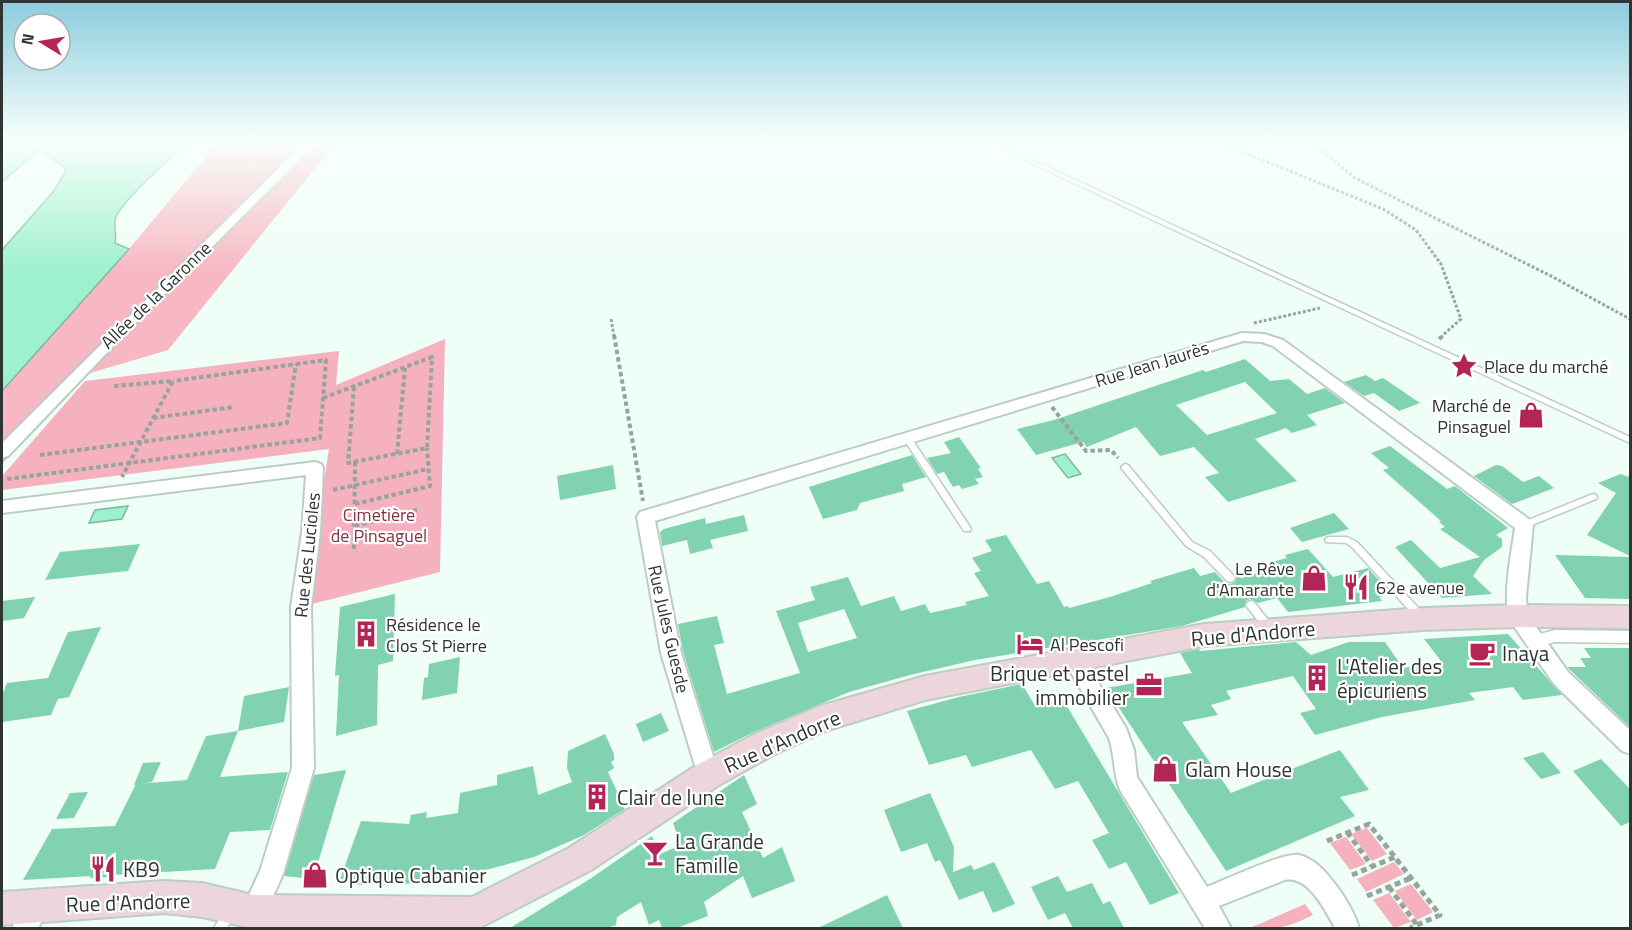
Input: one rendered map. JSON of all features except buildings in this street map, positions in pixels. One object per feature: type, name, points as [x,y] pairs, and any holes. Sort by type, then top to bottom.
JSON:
[{"type":"main road","name":"Rue d'Andorre","points":[[2,909],[31,917],[164,897],[202,900],[236,916],[471,921],[580,860],[708,775],[763,745],[820,720],[926,688],[1075,662],[1204,635],[1423,619],[1518,616],[1630,617]]},
{"type":"street","name":"Allée de la Garonne","points":[[2,452],[92,358],[269,184]]},
{"type":"street","name":"Rue Jean Jaurès","points":[[646,517],[1242,337],[1264,338],[1278,343],[1524,525]]},
{"type":"street","name":"Rue des Lucioles","points":[[2,507],[315,468],[311,532],[300,607],[303,768],[271,874],[236,916]]},
{"type":"street","name":"Rue Jules Guesde","points":[[646,517],[671,653],[708,775]]},
{"type":"street","points":[[1524,525],[1517,597],[1518,616],[1561,678],[1630,744]]},
{"type":"street","points":[[1534,640],[1555,636],[1630,637]]},
{"type":"street","points":[[1075,662],[1119,738],[1124,753],[1128,782],[1219,928]]},
{"type":"street","points":[[1202,901],[1290,867],[1301,868],[1313,877],[1342,916],[1347,928]]},
{"type":"lane","points":[[1079,184],[1630,440]]},
{"type":"lane","points":[[908,438],[967,529]]},
{"type":"lane","points":[[1125,467],[1189,544],[1208,554],[1230,578]]},
{"type":"lane","points":[[1524,525],[1593,497]]},
{"type":"lane","points":[[1329,540],[1347,540],[1354,544],[1423,619]]},
{"type":"lane","points":[[1251,605],[1271,630]]},
{"type":"path","points":[[1323,184],[1383,209],[1416,230],[1441,264],[1461,319],[1430,347]]},
{"type":"path","points":[[1367,184],[1551,276],[1630,319]]},
{"type":"path","points":[[1242,337],[1244,327],[1282,316],[1304,314],[1334,303]]},
{"type":"path","points":[[610,319],[646,517]]},
{"type":"path","points":[[323,398],[432,357],[427,448],[430,486],[355,504]]},
{"type":"path","points":[[7,478],[320,438],[326,360],[172,381],[114,386]]},
{"type":"path","points":[[40,455],[287,423],[296,364]]},
{"type":"path","points":[[397,454],[405,368]]},
{"type":"path","points":[[113,494],[172,381]]},
{"type":"path","points":[[354,387],[348,463],[427,448]]},
{"type":"path","points":[[1044,397],[1086,451],[1111,450],[1125,467]]},
{"type":"path","points":[[153,418],[234,407]]},
{"type":"path","points":[[354,549],[355,462]]},
{"type":"path","points":[[333,490],[428,469]]},
{"type":"path","points":[[355,526],[417,510]]},
{"type":"path","points":[[1327,841],[1369,824],[1440,915],[1410,928]]},
{"type":"path","points":[[1347,832],[1372,866]]},
{"type":"path","points":[[1352,875],[1395,856]]},
{"type":"path","points":[[1367,896],[1411,878]]},
{"type":"path","points":[[1389,887],[1418,925]]},
{"type":"green space","name":"Cimetière de Pinsaguel","points":[[445,339],[440,572],[304,606],[329,449],[2,490],[2,476],[85,381],[339,351],[336,385]]},
{"type":"green space","points":[[1367,828],[1387,854],[1372,861],[1351,834]]},
{"type":"green space","points":[[1346,837],[1366,864],[1350,870],[1330,843]]},
{"type":"green space","points":[[1394,862],[1404,874],[1366,892],[1357,879]]},
{"type":"green space","points":[[1411,884],[1433,912],[1417,920],[1395,891]]},
{"type":"green space","points":[[1389,893],[1411,922],[1394,928],[1373,900]]},
{"type":"green space","points":[[1305,904],[1313,915],[1296,923],[1283,927],[1250,928]]},
{"type":"shaded area","points":[[58,184],[143,184],[126,202],[115,220],[115,243],[129,249],[2,391],[2,250]]},
{"type":"shaded area","points":[[183,184],[302,184],[168,350],[84,375],[2,464],[2,391],[129,249]]},
{"type":"shaded area","points":[[1065,454],[1081,474],[1068,478],[1052,458]]},
{"type":"shaded area","points":[[128,506],[122,519],[89,523],[95,510]]},
{"type":"place","name":"Place du marché","points":[[1464,366]]},
{"type":"place","name":"Marché de Pinsaguel","points":[[1531,415]]},
{"type":"place","name":"Le Rêve d'Amarante","points":[[1314,578]]},
{"type":"place","name":"62e avenue","points":[[1356,587]]},
{"type":"place","name":"Résidence le Clos St Pierre","points":[[366,634]]},
{"type":"place","name":"Al Pescofi","points":[[1030,644]]},
{"type":"place","name":"Inaya","points":[[1482,653]]},
{"type":"place","name":"L'Atelier des épicuriens","points":[[1317,678]]},
{"type":"place","name":"Brique et pastel immobilier","points":[[1149,685]]},
{"type":"place","name":"Glam House","points":[[1165,769]]},
{"type":"place","name":"Clair de lune","points":[[597,797]]},
{"type":"place","name":"La Grande Famille","points":[[655,853]]},
{"type":"place","name":"KB9","points":[[103,869]]},
{"type":"place","name":"Optique Cabanier","points":[[315,875]]}]
